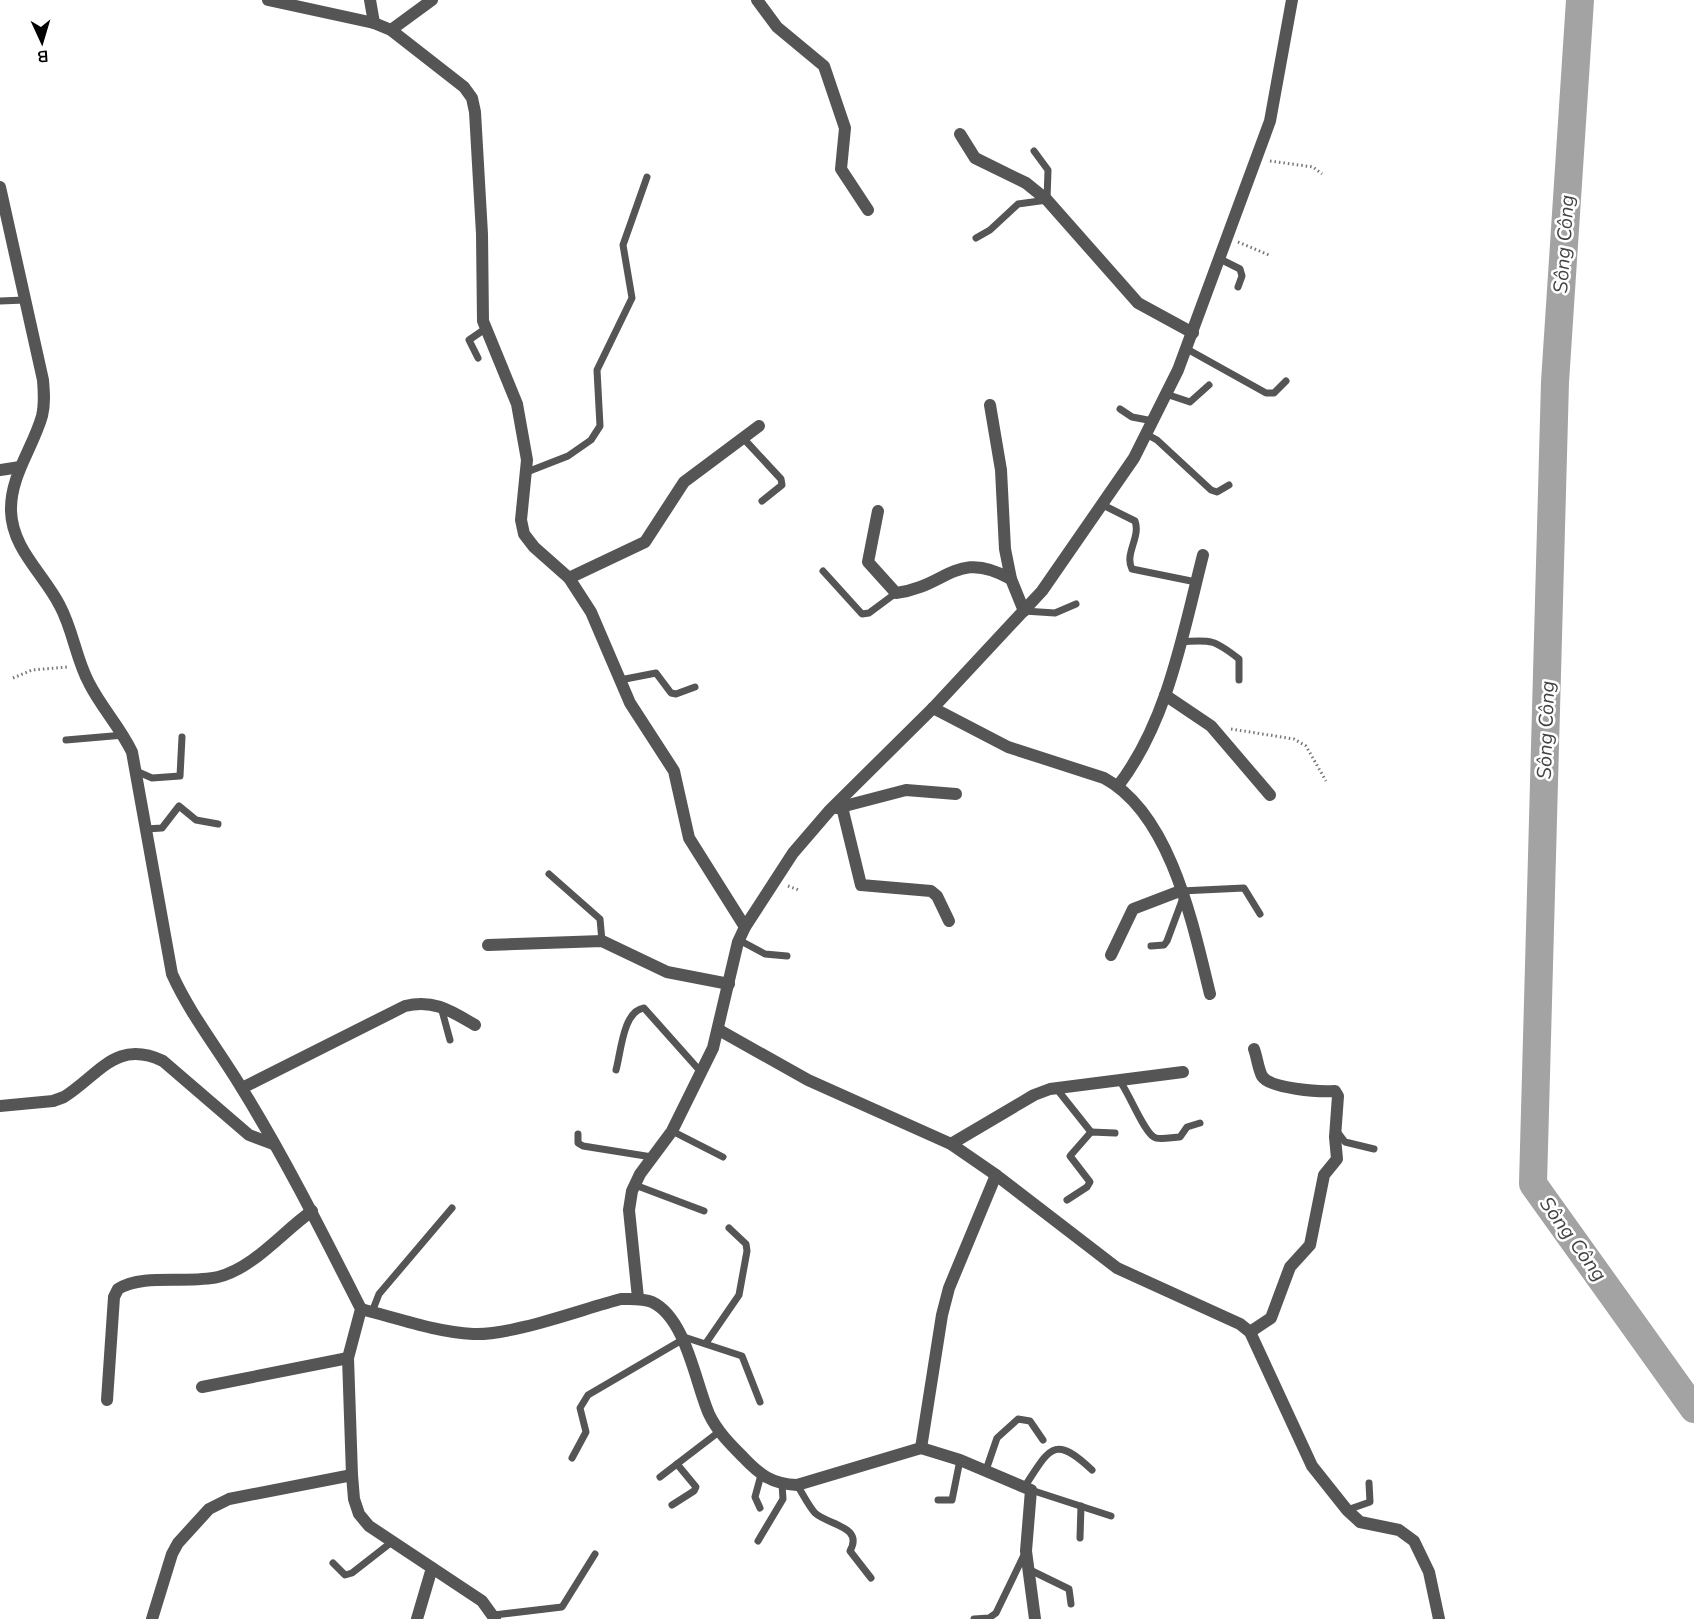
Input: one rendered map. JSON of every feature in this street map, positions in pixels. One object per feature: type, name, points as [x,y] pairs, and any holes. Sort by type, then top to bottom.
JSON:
[{"type":"street","points":[[268,0],[374,23],[391,30],[464,87],[472,98],[475,112],[482,234],[482,308],[485,328],[514,393],[527,472],[521,520],[524,534],[534,547],[569,578],[591,612],[637,715],[674,771],[689,838],[745,927]]},
{"type":"street","points":[[370,0],[374,23]]},
{"type":"street","points":[[391,30],[432,0]]},
{"type":"street","points":[[757,0],[777,27],[824,66],[845,128],[841,169],[868,210]]},
{"type":"street","points":[[638,1298],[630,1210],[634,1185],[672,1131],[720,1030],[739,940],[745,927],[793,853],[830,810],[933,708],[1042,591],[1134,458],[1187,349],[1258,154],[1275,103],[1292,0]]},
{"type":"street","points":[[960,134],[975,158],[1026,183],[1047,200],[1138,303],[1193,333]]},
{"type":"street","points":[[0,187],[43,380],[45,399],[42,416],[12,492],[11,512],[14,531],[22,549],[60,604],[90,686],[124,735],[136,771],[172,974],[181,995],[242,1088],[366,1310],[452,1331],[475,1334],[498,1332],[621,1299],[638,1298],[653,1302],[668,1313],[681,1338],[709,1414],[720,1431],[762,1475],[782,1484],[797,1485],[921,1448],[960,1460],[1028,1488],[1026,1551],[1035,1619]]},
{"type":"street","points":[[990,405],[1001,470],[1005,549],[1011,579],[1024,611]]},
{"type":"street","points":[[569,578],[645,542],[684,482],[759,426]]},
{"type":"street","points":[[0,470],[21,467]]},
{"type":"street","points":[[878,511],[868,562],[896,593],[915,591],[964,567],[994,569],[1011,579]]},
{"type":"street","points":[[1118,786],[1135,762],[1166,696],[1203,555]]},
{"type":"street","points":[[1166,696],[1211,726],[1270,795]]},
{"type":"street","points":[[933,708],[1008,747],[1104,778],[1118,786],[1158,832],[1182,895],[1210,994]]},
{"type":"street","points":[[830,810],[906,790],[956,794]]},
{"type":"street","points":[[842,807],[861,885],[931,891],[937,896],[949,921]]},
{"type":"street","points":[[1111,955],[1133,909],[1182,895]]},
{"type":"street","points":[[488,945],[602,941],[667,972],[729,984]]},
{"type":"street","points":[[242,1088],[405,1006],[422,1002],[441,1005],[475,1025]]},
{"type":"street","points":[[720,1030],[808,1080],[951,1144],[996,1175],[1117,1268],[1240,1324],[1250,1332],[1312,1466],[1347,1510],[1360,1522],[1399,1530],[1414,1541],[1429,1572],[1439,1619]]},
{"type":"street","points":[[1250,1332],[1271,1318],[1290,1267],[1310,1245],[1324,1175],[1337,1159],[1338,1096],[1335,1091],[1322,1092],[1270,1084],[1263,1077],[1254,1049]]},
{"type":"street","points":[[0,1106],[53,1101],[64,1097],[121,1055],[149,1054],[163,1061],[249,1135],[273,1144]]},
{"type":"street","points":[[951,1144],[1034,1095],[1056,1088],[1183,1072]]},
{"type":"street","points":[[921,1448],[946,1297],[996,1175]]},
{"type":"street","points":[[107,1400],[114,1297],[118,1289],[135,1283],[204,1279],[234,1271],[312,1211]]},
{"type":"street","points":[[366,1310],[348,1358],[352,1475],[354,1499],[359,1514],[369,1526],[482,1601],[495,1617]]},
{"type":"street","points":[[201,1387],[348,1358]]},
{"type":"street","points":[[152,1619],[172,1554],[178,1543],[209,1509],[229,1499],[352,1475]]},
{"type":"street","points":[[417,1619],[432,1568]]},
{"type":"lane","points":[[976,238],[990,230],[1018,204],[1047,200],[1048,171],[1034,151]]},
{"type":"lane","points":[[527,472],[568,456],[591,440],[600,426],[597,370],[632,298],[623,245],[647,177]]},
{"type":"lane","points":[[1220,259],[1240,268],[1242,276],[1238,287]]},
{"type":"lane","points":[[0,301],[26,300]]},
{"type":"lane","points":[[478,358],[469,340],[485,328]]},
{"type":"lane","points":[[1187,349],[1266,393],[1274,393],[1286,381]]},
{"type":"lane","points":[[1166,394],[1190,402],[1209,385]]},
{"type":"lane","points":[[1120,409],[1132,417],[1153,421]]},
{"type":"lane","points":[[1146,434],[1157,440],[1211,490],[1217,492],[1229,485]]},
{"type":"lane","points":[[743,438],[781,479],[782,485],[762,501]]},
{"type":"lane","points":[[1102,505],[1135,521],[1136,533],[1129,563],[1132,569],[1196,582]]},
{"type":"lane","points":[[823,571],[862,614],[869,614],[896,593]]},
{"type":"lane","points":[[1024,611],[1055,613],[1076,604]]},
{"type":"lane","points":[[1180,642],[1208,639],[1217,642],[1239,658],[1239,680]]},
{"type":"lane","points":[[620,680],[656,673],[671,693],[676,694],[695,687]]},
{"type":"lane","points":[[66,740],[124,735]]},
{"type":"lane","points":[[136,771],[152,778],[180,776],[182,736]]},
{"type":"lane","points":[[146,829],[162,828],[179,807],[196,820],[218,824]]},
{"type":"lane","points":[[549,874],[600,919],[602,941]]},
{"type":"lane","points":[[1152,946],[1164,945],[1167,941],[1182,895],[1244,888],[1260,914]]},
{"type":"lane","points":[[739,940],[765,954],[787,956]]},
{"type":"lane","points":[[441,1005],[450,1040]]},
{"type":"lane","points":[[616,1070],[630,1017],[638,1009],[644,1008],[701,1072]]},
{"type":"lane","points":[[1119,1080],[1132,1099],[1146,1133],[1156,1138],[1180,1137],[1187,1126],[1200,1123]]},
{"type":"lane","points":[[1056,1088],[1091,1132],[1115,1133]]},
{"type":"lane","points":[[1336,1130],[1345,1142],[1374,1149]]},
{"type":"lane","points":[[672,1131],[723,1157]]},
{"type":"lane","points":[[1067,1200],[1087,1187],[1090,1182],[1070,1156],[1091,1132]]},
{"type":"lane","points":[[578,1134],[578,1143],[583,1146],[652,1157]]},
{"type":"lane","points":[[634,1185],[704,1211]]},
{"type":"lane","points":[[366,1310],[452,1208]]},
{"type":"lane","points":[[706,1343],[739,1295],[747,1251],[746,1244],[729,1228]]},
{"type":"lane","points":[[572,1458],[586,1432],[580,1408],[588,1395],[681,1338],[706,1343],[742,1356],[760,1402]]},
{"type":"lane","points":[[986,1470],[997,1438],[1018,1419],[1030,1421],[1043,1440]]},
{"type":"lane","points":[[660,1478],[720,1431]]},
{"type":"lane","points":[[1092,1470],[1072,1451],[1055,1449],[1046,1454],[1028,1488],[1111,1516]]},
{"type":"lane","points":[[938,1500],[952,1500],[960,1460]]},
{"type":"lane","points":[[672,1505],[694,1491],[696,1487],[677,1464]]},
{"type":"lane","points":[[760,1508],[755,1497],[762,1475]]},
{"type":"lane","points":[[1347,1510],[1370,1502],[1369,1483]]},
{"type":"lane","points":[[758,1541],[783,1499],[782,1484]]},
{"type":"lane","points":[[797,1485],[816,1514],[850,1531],[853,1538],[850,1551],[871,1578]]},
{"type":"lane","points":[[1080,1538],[1081,1506]]},
{"type":"lane","points":[[333,1563],[345,1575],[352,1573],[393,1541]]},
{"type":"lane","points":[[974,1619],[989,1618],[996,1613],[1026,1551]]},
{"type":"lane","points":[[495,1617],[562,1607],[595,1554]]},
{"type":"lane","points":[[1028,1569],[1070,1589],[1071,1604]]},
{"type":"path","points":[[1258,154],[1274,162],[1313,167],[1322,174]]},
{"type":"path","points":[[1228,238],[1269,255]]},
{"type":"path","points":[[13,678],[32,670],[82,666]]},
{"type":"path","points":[[1211,726],[1294,739],[1306,746],[1326,781]]},
{"type":"waterway","name":"Sông Công","points":[[1580,0],[1555,382],[1533,1184],[1694,1409]]}]
